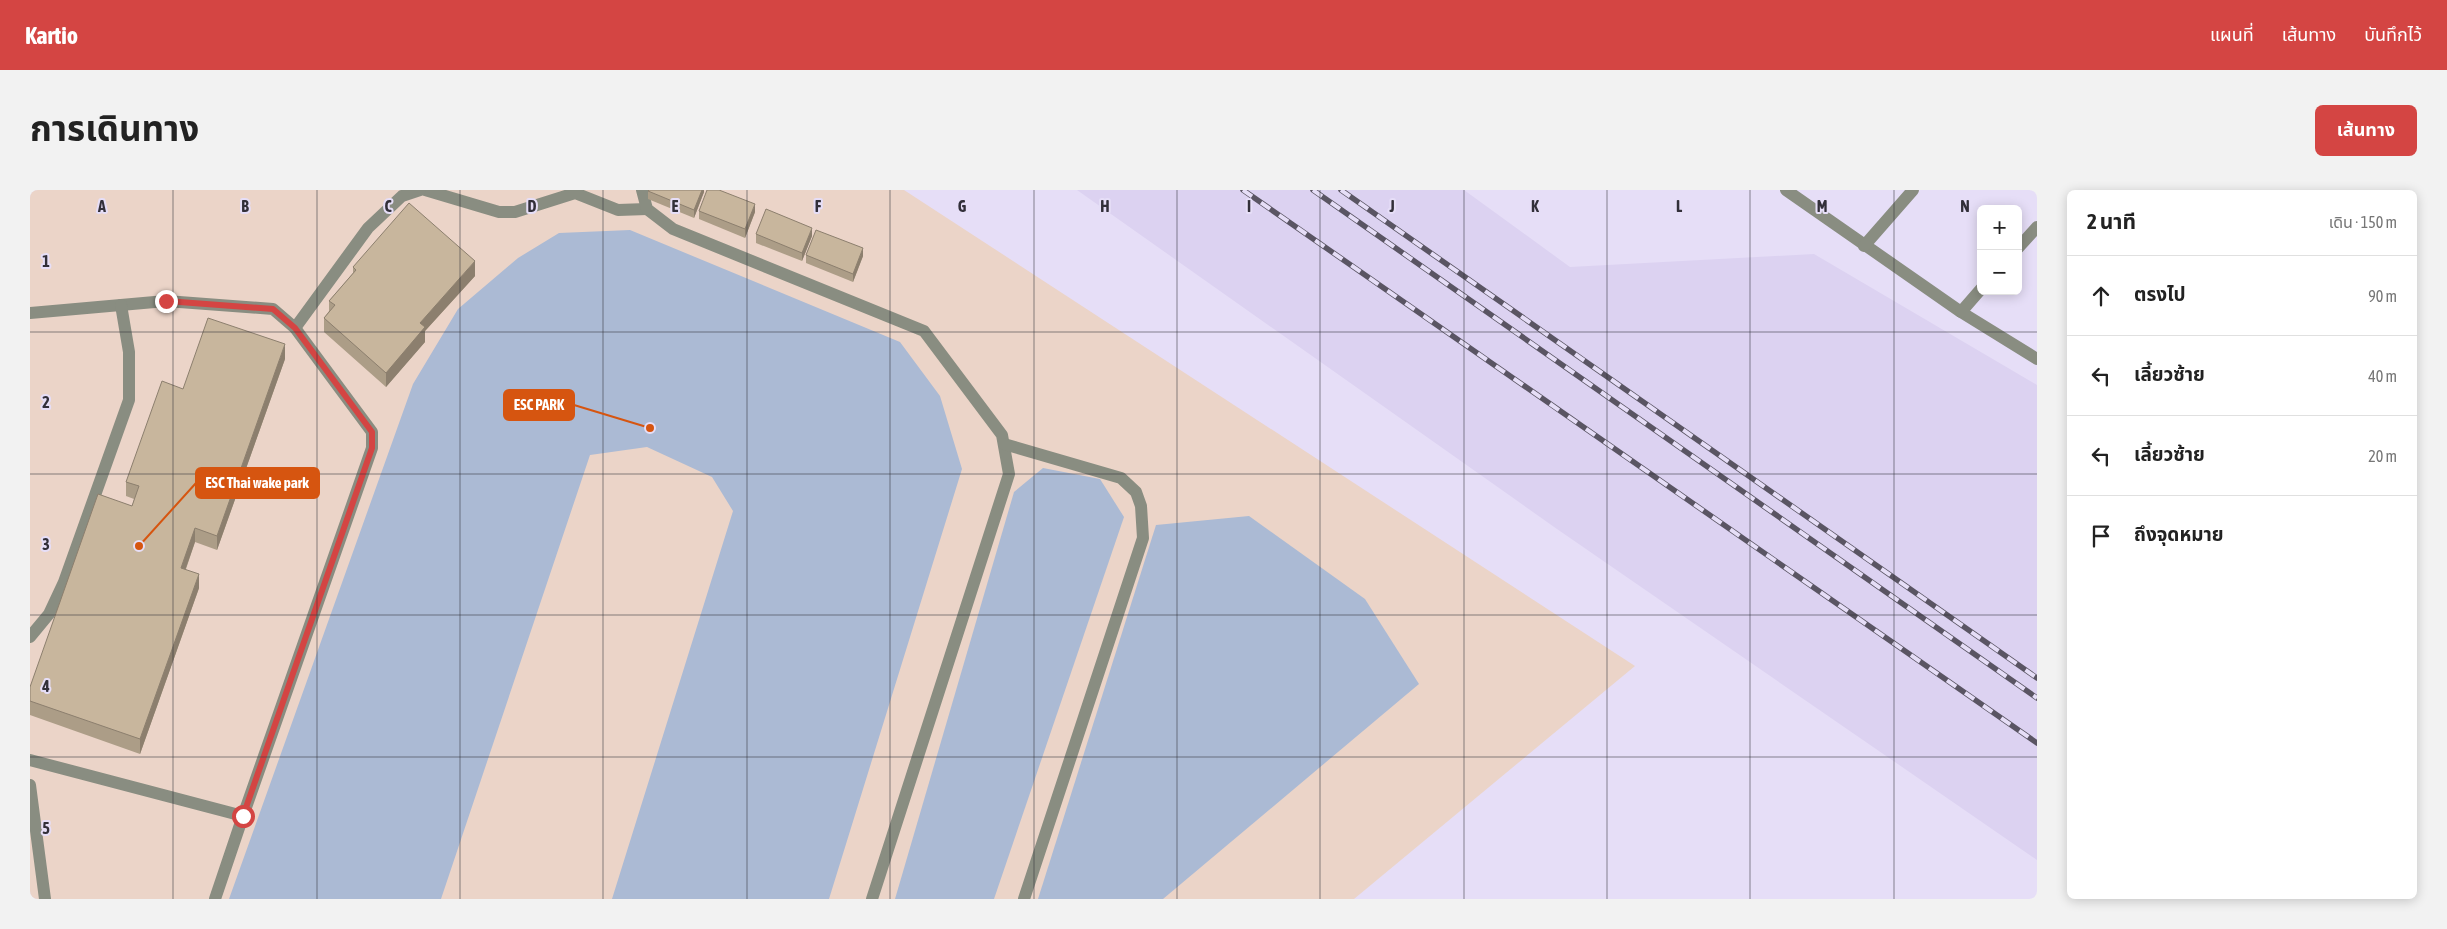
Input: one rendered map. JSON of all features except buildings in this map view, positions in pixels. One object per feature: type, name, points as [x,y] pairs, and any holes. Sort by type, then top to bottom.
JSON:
[{"type":"street","points":[[295,328],[368,228],[402,196],[420,190]]},
{"type":"street","points":[[425,190],[498,212],[515,212],[575,193],[618,210],[647,209],[673,228],[924,331],[1002,435],[1009,474],[872,899]]},
{"type":"street","points":[[642,190],[647,209]]},
{"type":"street","points":[[1786,190],[1961,312],[2037,359]]},
{"type":"street","points":[[1864,246],[1913,190]]},
{"type":"street","points":[[2022,244],[2037,227]]},
{"type":"street","points":[[1961,312],[1977,294]]},
{"type":"street","points":[[30,314],[166,301],[273,309],[295,328],[372,432],[372,448],[215,899]]},
{"type":"street","points":[[30,638],[49,614],[64,582],[129,400],[129,352],[121,305]]},
{"type":"street","points":[[1004,444],[1121,478],[1136,492],[1141,506],[1143,538],[1024,899]]},
{"type":"street","points":[[30,760],[243,816]]},
{"type":"street","points":[[30,785],[45,899]]},
{"type":"shaded area","points":[[30,190],[904,190],[1635,666],[1354,899],[30,899]]},
{"type":"shaded area","points":[[1077,190],[1464,190],[1570,267],[1814,254],[2037,385],[2037,860],[1557,529]]},
{"type":"water","points":[[630,230],[900,342],[940,396],[962,469],[829,899],[612,899],[733,511],[712,477],[647,447],[590,455],[441,899],[229,899],[413,384],[458,309],[518,258],[559,233]]},
{"type":"water","points":[[1043,468],[1100,479],[1124,517],[994,899],[895,899],[1014,492]]},
{"type":"water","points":[[1249,516],[1365,599],[1419,684],[1163,899],[1038,899],[1156,525]]},
{"type":"railway","points":[[1243,190],[2037,743]]},
{"type":"railway","points":[[1313,190],[2037,698]]},
{"type":"railway","points":[[1341,190],[2037,678]]},
{"type":"place","name":"ESC PARK","points":[[650,428]]},
{"type":"place","name":"ESC Thai wake park","points":[[139,546]]},
{"type":"route","points":[[166,301],[273,309],[295,328],[372,432],[372,448],[243,816]]}]
